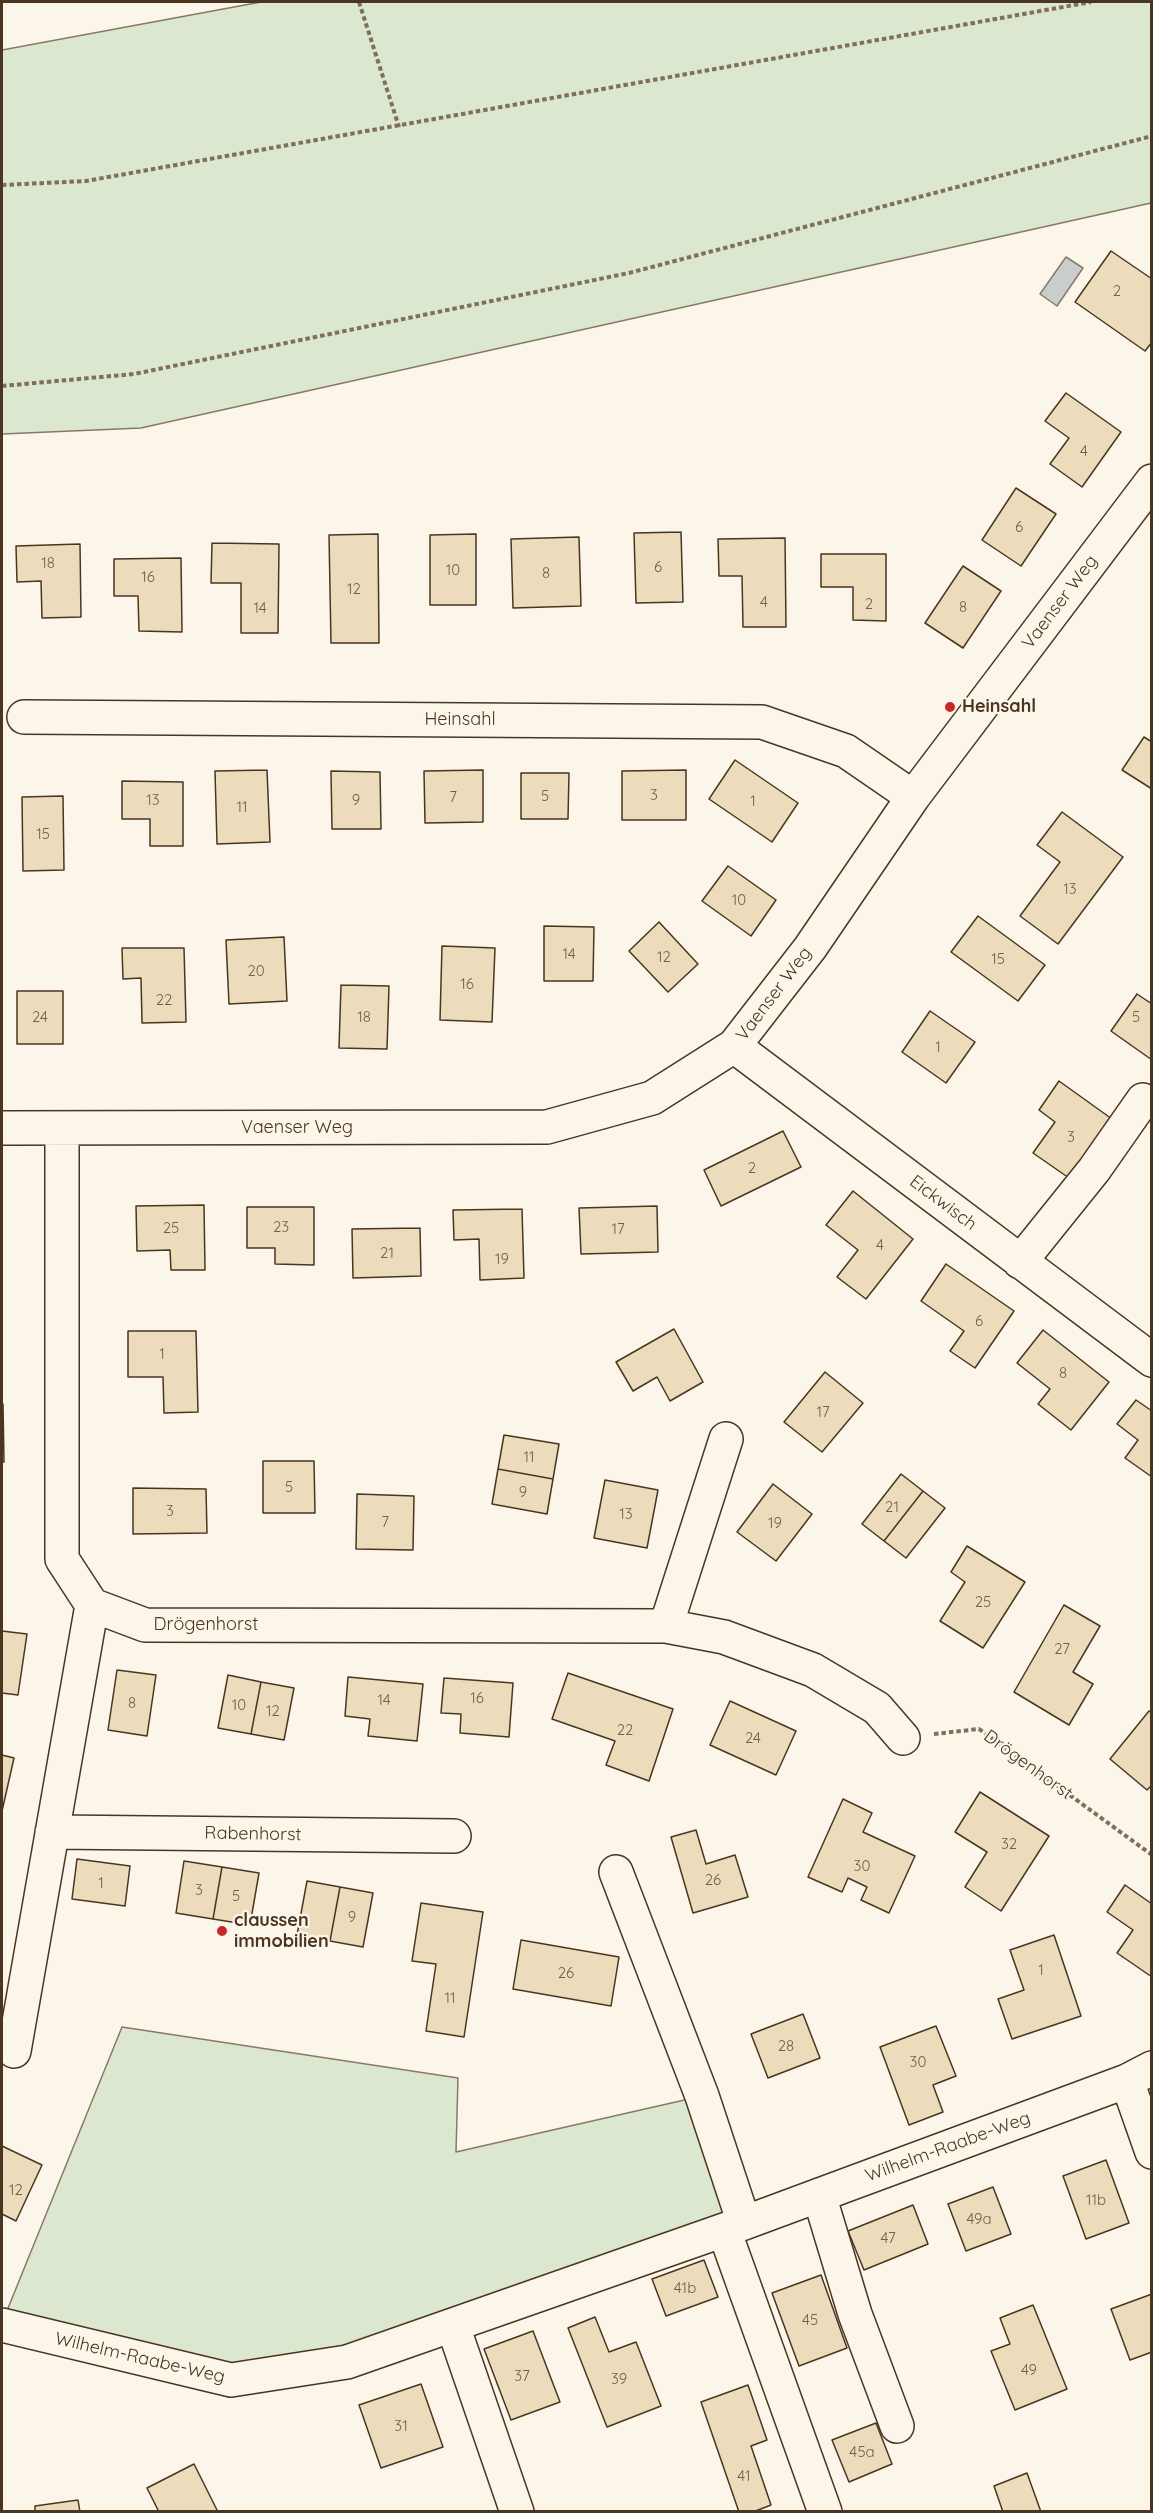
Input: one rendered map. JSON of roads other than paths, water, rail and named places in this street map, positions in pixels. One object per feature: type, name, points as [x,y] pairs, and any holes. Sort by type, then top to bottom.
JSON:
[{"type":"street","name":"Vaenser Weg","points":[[2,1128],[547,1128],[652,1098],[734,1046],[810,948],[913,797],[1152,481]]},
{"type":"street","name":"Heinsahl","points":[[24,717],[762,722],[846,751],[913,797]]},
{"type":"street","name":"Eickwisch","points":[[734,1046],[1152,1360]]},
{"type":"street","points":[[1020,1262],[1094,1170],[1143,1100]]},
{"type":"street","points":[[14,2051],[92,1605],[62,1559],[62,1128]]},
{"type":"street","points":[[666,1626],[726,1439]]},
{"type":"street","name":"Drögenhorst","points":[[92,1605],[145,1625],[666,1626],[724,1637],[813,1670],[877,1708],[903,1738]]},
{"type":"street","name":"Rabenhorst","points":[[52,1832],[454,1836]]},
{"type":"street","points":[[616,1872],[702,2096],[734,2227],[825,2511]]},
{"type":"street","points":[[1139,2075],[1152,2152]]},
{"type":"street","name":"Wilhelm-Raabe-Weg","points":[[2,2325],[231,2380],[347,2362],[734,2227],[1139,2075]]},
{"type":"street","points":[[819,2195],[855,2314],[897,2426]]},
{"type":"street","points":[[453,2326],[517,2511]]},
{"type":"place","name":"Heinsahl","points":[[950,707]]},
{"type":"place","name":"claussen immobilien","points":[[222,1931]]}]
